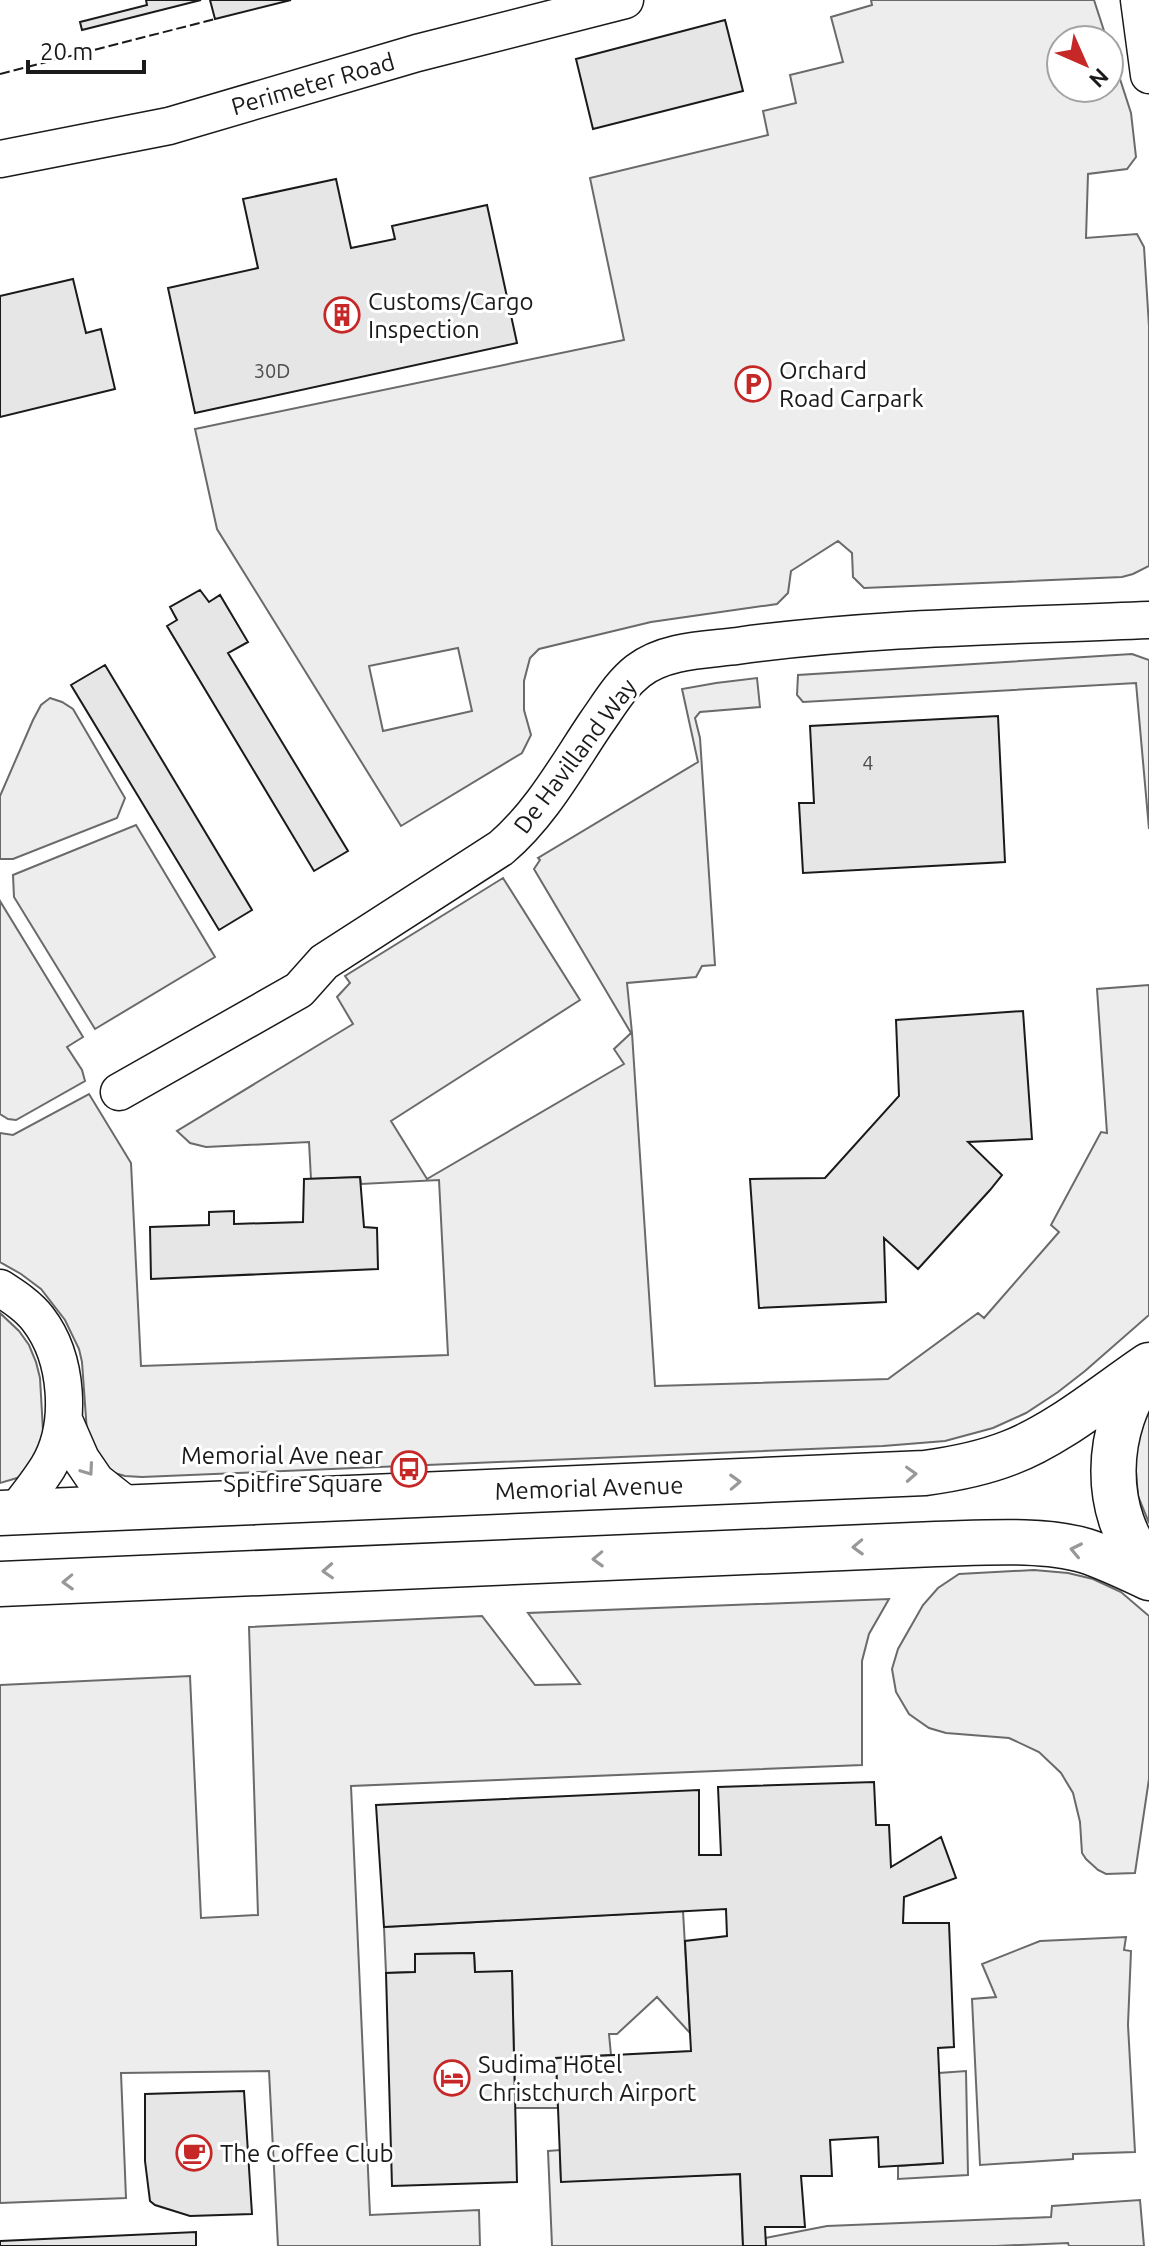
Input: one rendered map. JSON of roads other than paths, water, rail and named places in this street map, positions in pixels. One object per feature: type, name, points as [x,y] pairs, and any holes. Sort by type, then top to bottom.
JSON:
[{"type":"main road","name":"Memorial Avenue","points":[[7,1513],[925,1473],[970,1466],[1011,1453],[1063,1424],[1149,1367]]},
{"type":"main road","points":[[1149,1367],[1135,1386],[1122,1414],[1114,1444],[1113,1475],[1117,1505],[1128,1535],[1149,1568]]},
{"type":"main road","points":[[0,1584],[1002,1543],[1083,1550],[1149,1578]]},
{"type":"street","name":"Perimeter Road","points":[[0,159],[169,126],[417,53],[625,0]]},
{"type":"street","points":[[1139,0],[1149,75]]},
{"type":"street","name":"De Havilland Way","points":[[119,1092],[299,990],[324,962],[501,848],[522,831],[537,811],[617,692],[639,670],[659,660],[684,653],[792,639],[1149,620]]},
{"type":"street","points":[[0,1288],[20,1300],[38,1318],[50,1339],[61,1373],[64,1420],[81,1459],[96,1481],[129,1507]]},
{"type":"street","points":[[7,1513],[49,1465],[64,1420]]},
{"type":"place","name":"Customs/Cargo Inspection","points":[[342,315]]},
{"type":"place","name":"Orchard Road Carpark","points":[[753,384]]},
{"type":"place","name":"Memorial Ave near Spitfire Square","points":[[409,1469]]},
{"type":"place","name":"Sudima Hotel Christchurch Airport","points":[[452,2078]]},
{"type":"place","name":"The Coffee Club","points":[[194,2153]]}]
